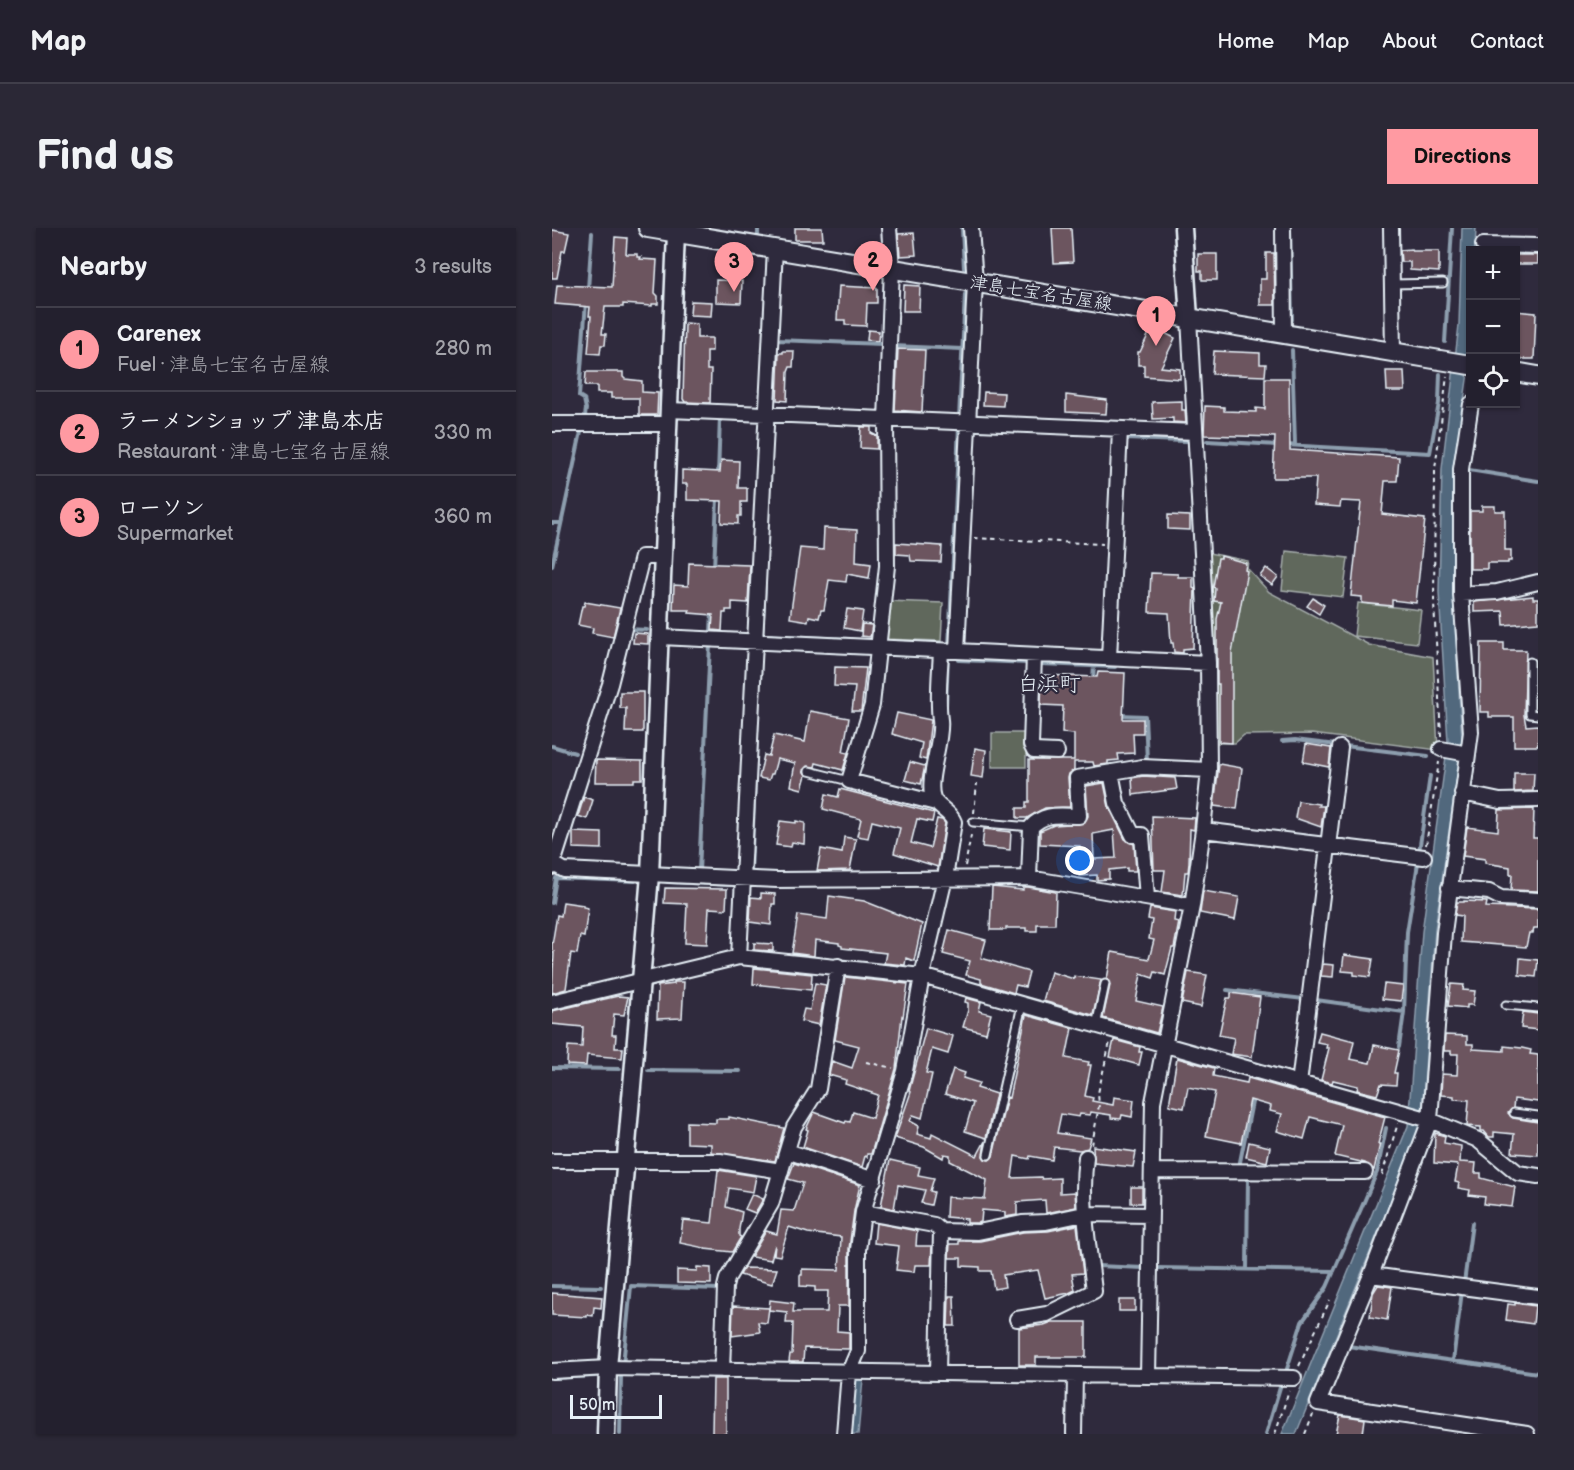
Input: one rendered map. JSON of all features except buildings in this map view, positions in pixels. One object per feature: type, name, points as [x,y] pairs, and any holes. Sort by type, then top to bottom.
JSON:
[{"type":"main road","name":"津島七宝名古屋線","points":[[648,228],[676,230],[775,249],[1466,364]]},
{"type":"main road","points":[[1520,373],[1538,376]]},
{"type":"street","points":[[844,1434],[849,1372],[858,1351],[858,1250],[862,1212],[874,1180],[905,1071],[922,976],[945,878],[954,822],[951,816],[936,803],[849,782],[872,705],[887,566],[886,420],[892,268],[890,228]]},
{"type":"street","points":[[936,803],[932,791],[940,720],[938,707],[949,651],[962,538],[962,423],[975,282],[971,228]]},
{"type":"street","points":[[1148,1376],[1152,1102],[1192,906],[1209,771],[1208,663],[1183,228]]},
{"type":"street","points":[[1283,228],[1284,334]]},
{"type":"street","points":[[1391,228],[1393,352]]},
{"type":"street","points":[[606,1434],[608,1368],[650,875],[676,230]]},
{"type":"street","points":[[1483,245],[1538,246]]},
{"type":"street","points":[[739,957],[775,249]]},
{"type":"street","points":[[1470,408],[1461,469],[1461,594],[1471,732],[1466,753],[1449,892],[1427,1119],[1371,1275],[1318,1403],[1527,1434]]},
{"type":"street","points":[[552,424],[767,414],[1195,432]]},
{"type":"street","points":[[1109,658],[1120,430]]},
{"type":"street","points":[[663,557],[642,557],[609,684],[552,865],[564,870],[743,879],[1029,878],[1192,906]]},
{"type":"street","points":[[1461,594],[1497,592],[1538,582]]},
{"type":"street","points":[[660,637],[1208,663]]},
{"type":"street","points":[[1034,655],[1031,746],[1034,751],[1057,752]]},
{"type":"street","points":[[1299,1084],[1340,748]]},
{"type":"street","points":[[1444,750],[1466,753]]},
{"type":"street","points":[[1029,878],[1032,827],[1039,819],[1047,816],[1078,816],[1077,778],[1149,767],[1209,771]]},
{"type":"street","points":[[1111,772],[1117,803],[1133,835],[1142,835],[1147,898]]},
{"type":"street","points":[[1462,793],[1500,801],[1538,800]]},
{"type":"street","points":[[1203,830],[1424,857]]},
{"type":"street","points":[[1449,892],[1489,892],[1501,898],[1538,900]]},
{"type":"street","points":[[552,1002],[739,957],[922,976],[1427,1119],[1478,1140],[1518,1173],[1538,1176]]},
{"type":"street","points":[[722,1370],[727,1279],[771,1204],[794,1127],[819,1089],[838,966]]},
{"type":"street","points":[[787,1151],[874,1180]]},
{"type":"street","points":[[1017,1319],[1047,1314],[1094,1291],[1084,1214],[1083,1182],[1086,1157]]},
{"type":"street","points":[[552,1161],[720,1161],[781,1172]]},
{"type":"street","points":[[1152,1172],[1365,1172]]},
{"type":"street","points":[[862,1212],[934,1225],[941,1231],[978,1232],[1022,1222],[1046,1222],[1084,1214],[1151,1215]]},
{"type":"street","points":[[938,1373],[941,1231]]},
{"type":"street","points":[[1371,1275],[1538,1297]]},
{"type":"street","points":[[552,1371],[608,1368],[1294,1378]]},
{"type":"street","points":[[1074,1434],[1075,1375]]},
{"type":"lane","points":[[1392,284],[1443,284]]},
{"type":"lane","points":[[1530,662],[1530,714],[1538,715]]},
{"type":"lane","points":[[809,771],[849,782]]},
{"type":"lane","points":[[973,822],[1032,827]]},
{"type":"lane","points":[[1096,1026],[1105,984]]},
{"type":"lane","points":[[988,1155],[1022,1005]]},
{"type":"lane","points":[[1506,1005],[1538,1008]]},
{"type":"lane","points":[[1514,1113],[1538,1116]]},
{"type":"path","points":[[1424,857],[1444,750],[1434,603],[1435,469],[1450,362]]},
{"type":"path","points":[[962,538],[1114,544]]},
{"type":"path","points":[[1086,1157],[1089,1156],[1096,1129],[1098,1093],[1113,1031]]},
{"type":"path","points":[[866,1062],[905,1071]]},
{"type":"path","points":[[1382,1175],[1403,1112]]},
{"type":"path","points":[[1275,1434],[1294,1378],[1330,1300]]},
{"type":"path","points":[[1305,1434],[1318,1403]]},
{"type":"green space","points":[[1286,551],[1348,558],[1343,597],[1282,590]]},
{"type":"green space","points":[[1209,553],[1248,561],[1247,568],[1269,592],[1369,645],[1433,657],[1438,750],[1312,734],[1244,735],[1235,743],[1216,743]]},
{"type":"green space","points":[[886,601],[943,603],[941,641],[882,639]]},
{"type":"green space","points":[[1358,603],[1421,610],[1417,643],[1354,636]]},
{"type":"green space","points":[[992,733],[1026,733],[1026,767],[992,767]]},
{"type":"water","points":[[1462,228],[1476,228],[1475,246],[1466,246],[1466,386],[1454,468],[1453,594],[1462,740],[1435,929],[1421,1127],[1296,1434],[1282,1434],[1408,1126],[1422,932],[1448,742],[1439,592],[1442,469],[1459,325]]},
{"type":"water","points":[[863,1379],[858,1434],[849,1434],[853,1381]]},
{"type":"waterway","points":[[758,228],[758,235]]},
{"type":"waterway","points":[[962,228],[964,268]]},
{"type":"waterway","points":[[1445,342],[1452,228]]},
{"type":"waterway","points":[[1290,229],[1292,320]]},
{"type":"waterway","points":[[588,289],[592,233]]},
{"type":"waterway","points":[[959,419],[965,294]]},
{"type":"waterway","points":[[585,416],[584,399],[579,396],[586,302]]},
{"type":"waterway","points":[[776,343],[776,340],[883,344]]},
{"type":"waterway","points":[[893,346],[962,349]]},
{"type":"waterway","points":[[1292,350],[1295,445]]},
{"type":"waterway","points":[[1285,445],[1430,453],[1439,403],[1440,374]]},
{"type":"waterway","points":[[718,476],[720,416]]},
{"type":"waterway","points":[[949,647],[959,426]]},
{"type":"waterway","points":[[552,566],[581,432]]},
{"type":"waterway","points":[[1125,439],[1186,441]]},
{"type":"waterway","points":[[1207,441],[1278,445]]},
{"type":"waterway","points":[[1469,470],[1538,481]]},
{"type":"waterway","points":[[714,569],[717,498]]},
{"type":"waterway","points":[[552,523],[561,523]]},
{"type":"waterway","points":[[765,587],[762,635],[848,639]]},
{"type":"waterway","points":[[711,633],[712,612]]},
{"type":"waterway","points":[[627,629],[647,630]]},
{"type":"waterway","points":[[899,642],[940,643]]},
{"type":"waterway","points":[[699,871],[710,644]]},
{"type":"waterway","points":[[946,706],[948,654]]},
{"type":"waterway","points":[[959,660],[1028,663]]},
{"type":"waterway","points":[[1041,664],[1115,667]]},
{"type":"waterway","points":[[1093,679],[1094,666]]},
{"type":"waterway","points":[[751,873],[758,710]]},
{"type":"waterway","points":[[1119,715],[1145,716],[1147,761]]},
{"type":"waterway","points":[[1282,741],[1295,740],[1428,756]]},
{"type":"waterway","points":[[552,746],[575,753]]},
{"type":"waterway","points":[[1419,852],[1430,776]]},
{"type":"waterway","points":[[1399,1047],[1404,1012],[1407,932],[1418,863]]},
{"type":"waterway","points":[[556,878],[635,881]]},
{"type":"waterway","points":[[552,903],[556,878]]},
{"type":"waterway","points":[[667,882],[734,885]]},
{"type":"waterway","points":[[1227,990],[1304,999]]},
{"type":"waterway","points":[[1316,1000],[1404,1012]]},
{"type":"waterway","points":[[552,1068],[620,1069]]},
{"type":"waterway","points":[[648,1070],[740,1071]]},
{"type":"waterway","points":[[1239,1167],[1253,1097]]},
{"type":"waterway","points":[[1286,1372],[1302,1322],[1327,1287],[1377,1172],[1386,1128]]},
{"type":"waterway","points":[[1247,1269],[1248,1177]]},
{"type":"waterway","points":[[1464,1283],[1472,1223]]},
{"type":"waterway","points":[[1097,1266],[1144,1268]]},
{"type":"waterway","points":[[1157,1268],[1334,1271]]},
{"type":"waterway","points":[[552,1286],[601,1287]]},
{"type":"waterway","points":[[623,1365],[631,1286],[719,1289]]},
{"type":"waterway","points":[[1453,1361],[1462,1291]]},
{"type":"waterway","points":[[1348,1346],[1538,1373]]},
{"type":"waterway","points":[[620,1434],[621,1375]]},
{"type":"waterway","points":[[552,1378],[595,1376]]},
{"type":"waterway","points":[[1266,1434],[1281,1384]]},
{"type":"place","name":"ラーメンショップ 津島本店","points":[[873,291]]},
{"type":"place","name":"ローソン","points":[[734,292]]},
{"type":"place","name":"Carenex","points":[[1156,346]]},
{"type":"district","name":"白浜町","points":[[1049,684]]}]
